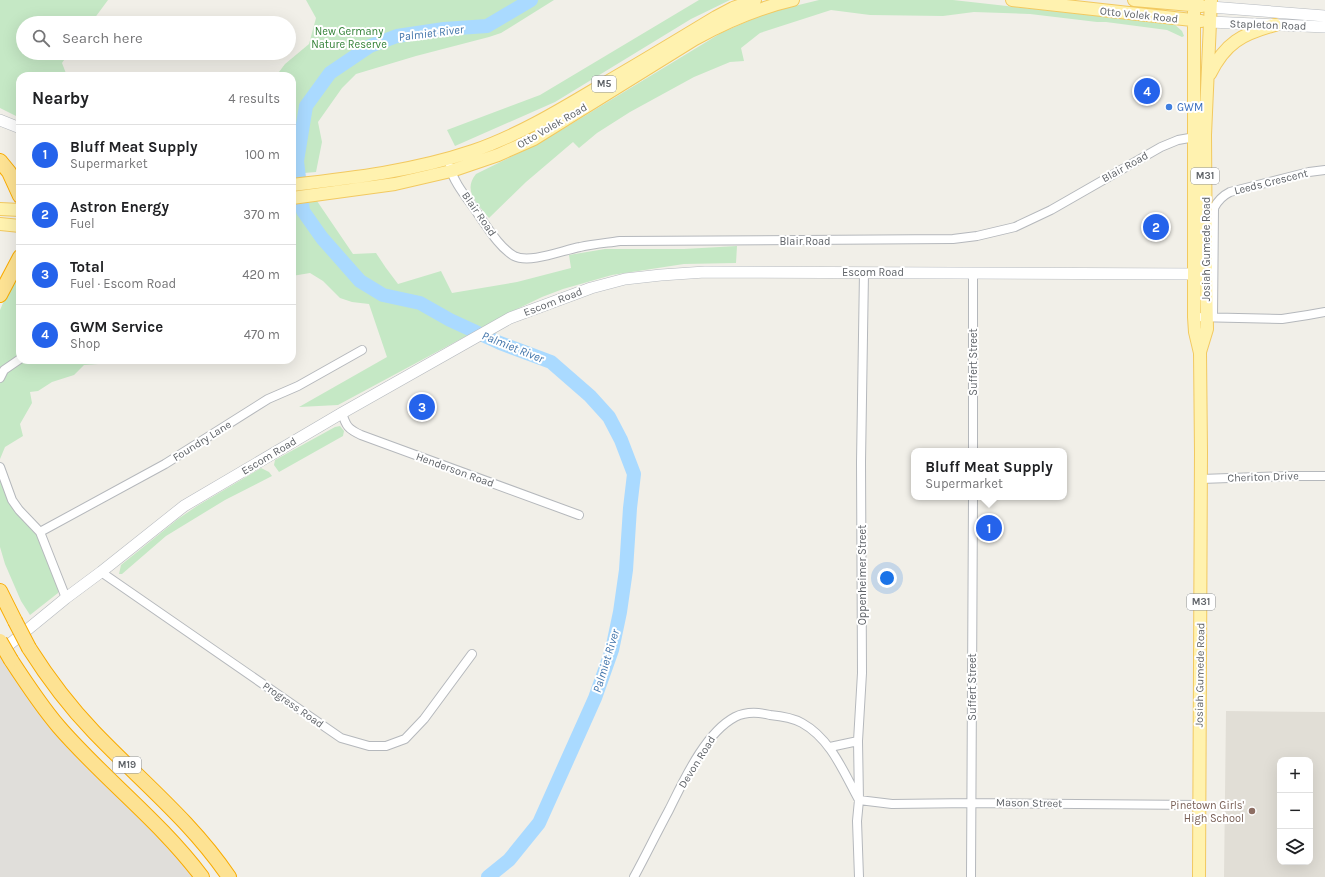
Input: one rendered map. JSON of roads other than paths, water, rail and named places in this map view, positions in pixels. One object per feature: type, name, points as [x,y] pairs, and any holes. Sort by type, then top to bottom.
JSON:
[{"type":"highway","points":[[0,161],[9,172],[16,187]]},
{"type":"highway","points":[[0,295],[16,265]]},
{"type":"highway","name":"M19","points":[[0,591],[29,648],[57,688],[93,731],[197,835],[230,877]]},
{"type":"highway","name":"M19","points":[[0,641],[6,656],[34,696],[58,726],[92,762],[175,844],[202,877]]},
{"type":"main road","name":"Otto Volek Road","points":[[296,184],[395,171],[473,151],[529,127],[569,105],[716,17],[733,8],[755,0]]},
{"type":"main road","name":"Otto Volek Road","points":[[296,197],[394,184],[451,171],[498,155],[534,139],[695,39],[754,11],[793,0]]},
{"type":"main road","name":"Otto Volek Road","points":[[1012,0],[1210,22]]},
{"type":"main road","name":"Otto Volek Road","points":[[1134,0],[1211,4]]},
{"type":"main road","name":"Josiah Gumede Road","points":[[1194,3],[1195,137],[1200,274],[1210,317],[1200,353]]},
{"type":"main road","name":"Josiah Gumede Road","points":[[1199,877],[1201,479],[1200,353],[1195,332],[1194,316],[1200,274],[1211,4]]},
{"type":"main road","points":[[1208,77],[1224,50],[1237,40],[1252,32],[1274,25]]},
{"type":"main road","points":[[0,208],[16,210]]},
{"type":"main road","points":[[0,224],[16,226]]},
{"type":"street","name":"Stapleton Road","points":[[1211,4],[1325,16]]},
{"type":"street","name":"Stapleton Road","points":[[1210,22],[1325,27]]},
{"type":"street","points":[[0,120],[16,126]]},
{"type":"street","name":"Blair Road","points":[[448,158],[451,171],[458,185],[496,238],[506,250],[515,256],[530,259],[581,246],[620,241],[953,240],[977,236],[1015,226],[1051,210],[1161,147],[1178,140],[1195,137]]},
{"type":"street","name":"Leeds Crescent","points":[[1210,317],[1214,208],[1218,201],[1223,195],[1230,192],[1309,172],[1325,170]]},
{"type":"street","name":"Escom Road","points":[[6,656],[66,598],[184,506],[342,413],[510,318],[591,288],[625,279],[705,272],[1200,274]]},
{"type":"street","name":"Oppenheimer Street","points":[[859,877],[858,742],[862,673],[861,462],[864,272]]},
{"type":"street","name":"Suffert Street","points":[[973,448],[974,273]]},
{"type":"street","points":[[1194,316],[1282,319],[1325,312]]},
{"type":"street","name":"Foundry Lane","points":[[40,532],[165,464],[268,399],[298,386],[362,350]]},
{"type":"street","points":[[0,378],[4,370],[16,362]]},
{"type":"street","name":"Henderson Road","points":[[342,413],[346,425],[352,431],[361,435],[579,515]]},
{"type":"street","points":[[0,466],[12,500],[19,510],[40,532],[66,598]]},
{"type":"street","name":"Cheriton Drive","points":[[1201,479],[1325,476]]},
{"type":"street","name":"Suffert Street","points":[[971,877],[973,500]]},
{"type":"street","name":"Progress Road","points":[[101,572],[341,738],[369,746],[386,746],[405,739],[424,719],[472,654]]},
{"type":"street","name":"Devon Road","points":[[634,877],[685,779],[704,746],[722,726],[736,717],[753,712],[781,716],[802,723],[818,734],[830,748],[859,800]]},
{"type":"street","points":[[830,748],[858,742]]},
{"type":"street","name":"Mason Street","points":[[859,800],[892,804],[972,803],[1199,805]]},
{"type":"waterway","name":"Palmiet River","points":[[488,877],[509,860],[539,823],[595,698],[612,650],[620,612],[626,570],[634,474],[621,440],[609,417],[590,396],[551,362],[500,343],[450,320],[420,303],[383,295],[360,281],[322,238],[303,211],[297,161],[306,106],[330,73],[370,46],[397,36],[444,29],[487,26],[531,0]]},
{"type":"place","name":"GWM Service","points":[[1147,91]]},
{"type":"place","name":"GWM","points":[[1169,107]]},
{"type":"place","name":"Astron Energy","points":[[1156,227]]},
{"type":"place","name":"Total","points":[[422,407]]},
{"type":"place","name":"Bluff Meat Supply","points":[[989,528]]},
{"type":"place","name":"Pinetown Girls' High School","points":[[1252,811]]},
{"type":"park label","name":"New Germany Nature Reserve","points":[[349,37]]}]
